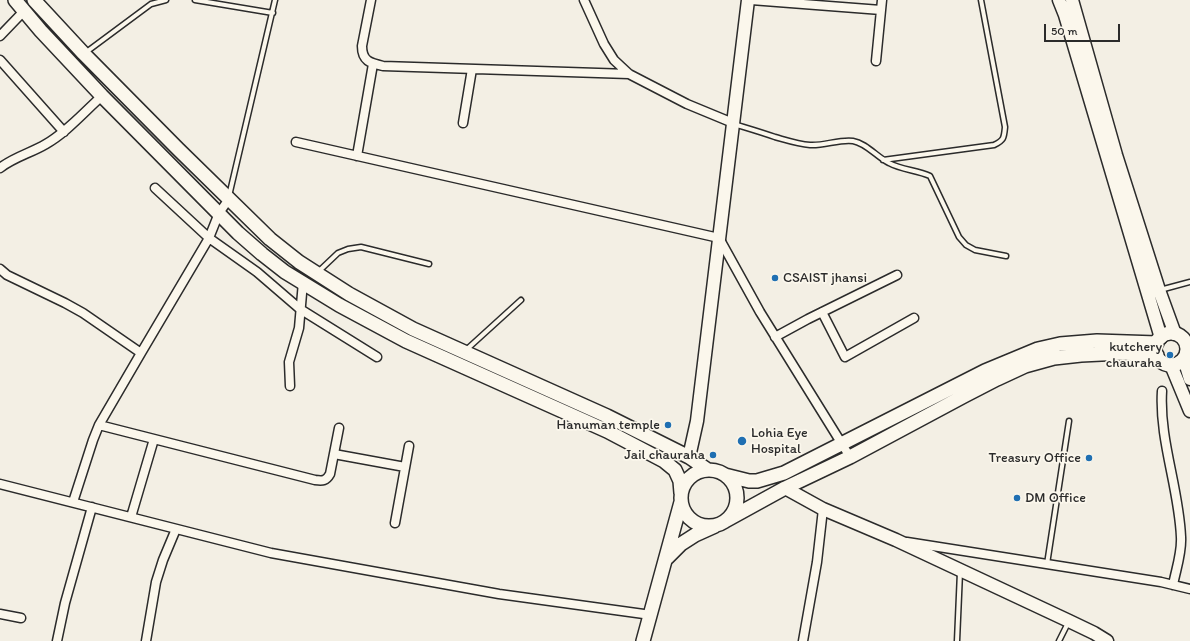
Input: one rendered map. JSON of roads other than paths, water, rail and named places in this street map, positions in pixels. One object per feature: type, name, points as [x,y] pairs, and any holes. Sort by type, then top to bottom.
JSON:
[{"type":"main road","points":[[15,0],[41,32],[102,96],[238,233],[285,272],[339,305],[406,341],[607,431],[664,461],[675,470],[680,481],[681,498],[685,512],[691,519],[699,524],[708,526],[721,523],[734,511],[737,498],[736,489],[732,481],[725,475]]},
{"type":"main road","points":[[34,0],[84,54],[229,199],[270,239],[299,262],[349,294],[413,329],[607,416],[689,457],[708,470],[749,482],[766,479],[784,473],[985,371],[1038,349],[1060,344],[1097,341],[1158,345]]},
{"type":"main road","points":[[667,558],[681,544],[695,535],[850,457],[997,378],[1026,366],[1054,358],[1122,353],[1158,345],[1167,334],[1185,347],[1176,364],[1171,365],[1165,364],[1160,360],[1158,345]]},
{"type":"main road","points":[[643,641],[667,558],[684,484],[690,477],[698,472],[708,470]]},
{"type":"street","points":[[371,0],[362,53],[364,58],[373,64],[383,66],[629,74]]},
{"type":"street","points":[[584,0],[604,44],[614,60],[629,74],[687,104],[734,124]]},
{"type":"street","points":[[689,457],[697,421],[749,0],[881,10]]},
{"type":"street","points":[[876,62],[882,0]]},
{"type":"street","points":[[1059,0],[1067,22],[1158,345]]},
{"type":"street","points":[[1072,0],[1116,155],[1159,290],[1185,347],[1190,379]]},
{"type":"street","points":[[0,36],[24,11]]},
{"type":"street","points":[[0,60],[64,132]]},
{"type":"street","points":[[357,156],[373,64]]},
{"type":"street","points":[[464,123],[472,69]]},
{"type":"street","points":[[0,168],[8,162],[46,144],[64,132],[102,96]]},
{"type":"street","points":[[296,142],[719,238],[760,312],[850,457]]},
{"type":"street","points":[[155,188],[209,238],[257,272],[300,309],[377,357]]},
{"type":"street","points":[[72,502],[99,424],[191,270],[209,238],[219,213],[229,199]]},
{"type":"street","points":[[0,269],[7,275],[66,303],[83,313],[141,353]]},
{"type":"street","points":[[775,337],[896,275]]},
{"type":"street","points":[[290,386],[289,362],[292,347],[299,328],[303,282]]},
{"type":"street","points":[[822,312],[844,357],[914,318]]},
{"type":"street","points":[[1171,365],[1190,411]]},
{"type":"street","points":[[1162,391],[1162,415],[1182,538],[1180,555],[1173,585]]},
{"type":"street","points":[[99,424],[322,481],[327,479],[330,474],[339,428]]},
{"type":"street","points":[[131,517],[154,438]]},
{"type":"street","points":[[395,523],[409,446]]},
{"type":"street","points":[[334,454],[405,467]]},
{"type":"street","points":[[0,484],[271,553],[499,594],[651,615]]},
{"type":"street","points":[[786,488],[823,509],[896,540],[1069,621],[1107,641]]},
{"type":"street","points":[[57,641],[65,603],[92,507]]},
{"type":"street","points":[[803,641],[817,562],[823,509]]},
{"type":"street","points":[[146,641],[156,582],[163,560],[176,529]]},
{"type":"street","points":[[896,540],[1162,582],[1190,589]]},
{"type":"street","points":[[0,614],[21,618]]},
{"type":"lane","points":[[148,0],[152,4]]},
{"type":"lane","points":[[84,54],[152,4],[166,0]]},
{"type":"lane","points":[[195,0],[273,13]]},
{"type":"lane","points":[[229,199],[276,0]]},
{"type":"lane","points":[[883,160],[994,145],[1001,141],[1004,137],[1005,127],[981,0]]},
{"type":"lane","points":[[734,124],[794,142],[810,145],[854,141],[862,144],[883,160],[896,166],[930,176],[959,237],[966,245],[975,250],[1006,256]]},
{"type":"lane","points":[[316,273],[338,253],[348,249],[361,247],[429,264]]},
{"type":"lane","points":[[1159,290],[1190,282]]},
{"type":"lane","points":[[465,352],[521,300]]},
{"type":"lane","points":[[1047,564],[1069,421]]},
{"type":"lane","points":[[957,641],[960,570]]},
{"type":"lane","points":[[1059,641],[1069,621]]},
{"type":"place","name":"CSAIST jhansi","points":[[775,278]]},
{"type":"place","name":"kutchery chauraha","points":[[1170,355]]},
{"type":"place","name":"Hanuman temple","points":[[668,425]]},
{"type":"place","name":"Lohia Eye Hospital","points":[[742,441]]},
{"type":"place","name":"Jail chauraha","points":[[713,455]]},
{"type":"place","name":"Treasury Office","points":[[1089,458]]},
{"type":"place","name":"DM Office","points":[[1017,498]]}]
